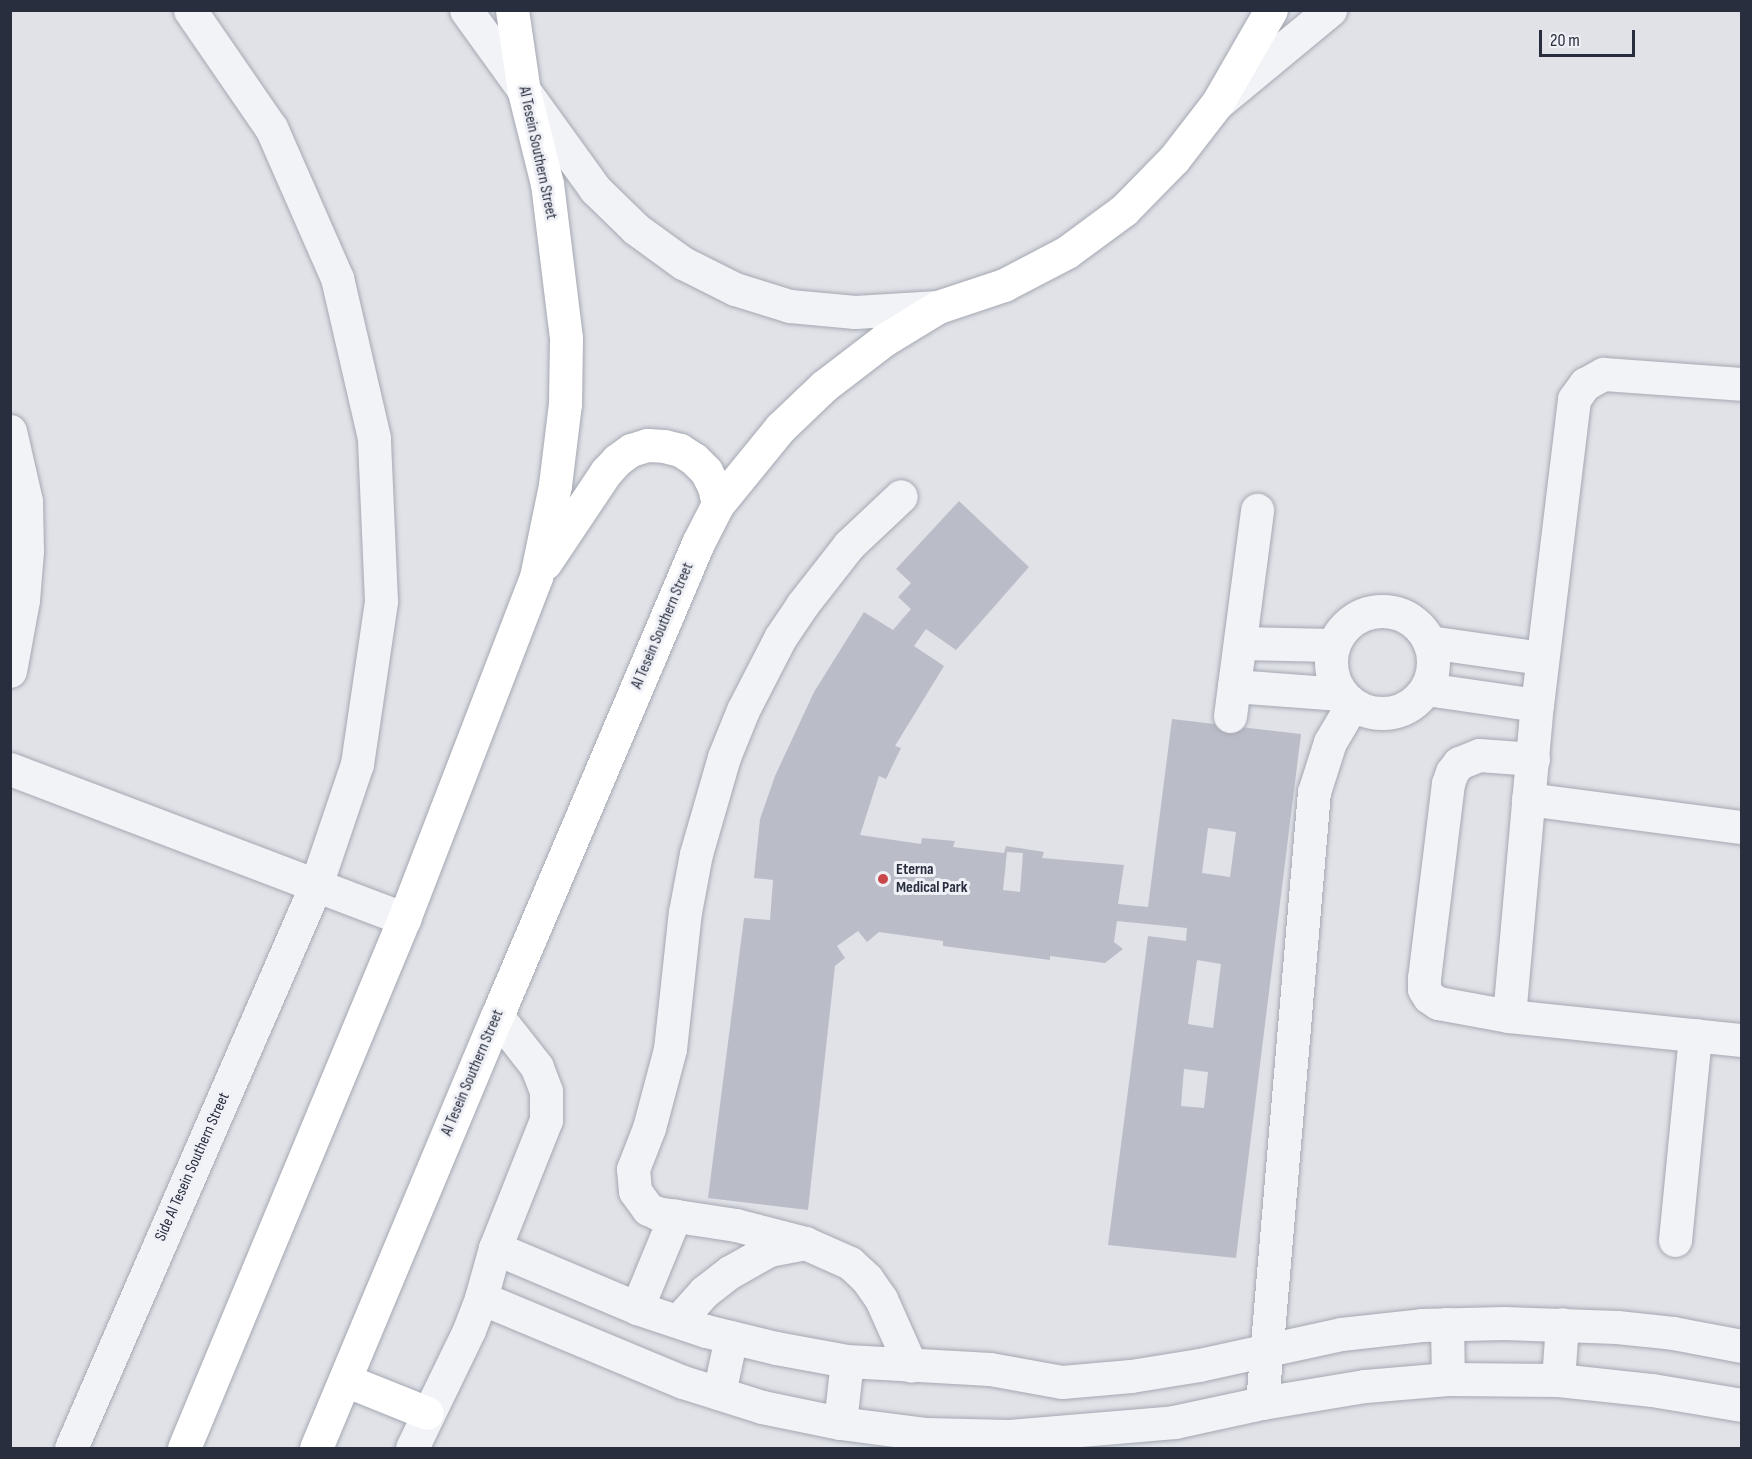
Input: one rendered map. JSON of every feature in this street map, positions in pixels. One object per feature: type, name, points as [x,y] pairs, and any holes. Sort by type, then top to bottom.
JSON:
[{"type":"main road","name":"Al Tesein Southern Street","points":[[184,1449],[404,919],[536,577],[556,474],[565,404],[566,338],[547,184],[524,92],[512,10]]},
{"type":"main road","name":"Al Tesein Southern Street","points":[[316,1449],[698,543],[718,504],[747,464],[780,428],[824,386],[884,340],[938,307],[1004,285],[1067,252],[1124,210],[1174,159],[1218,102],[1271,10]]},
{"type":"main road","points":[[536,577],[606,472],[631,450],[647,446],[664,446],[687,454],[706,471],[714,487],[718,504]]},
{"type":"main road","points":[[345,1380],[427,1413]]},
{"type":"street","name":"Side Al Tesein Southern Street","points":[[70,1449],[316,885],[357,764],[381,601],[374,438],[337,278],[271,128],[190,10]]},
{"type":"street","points":[[466,10],[596,189],[636,230],[683,263],[735,289],[790,306],[855,312],[938,307]]},
{"type":"street","points":[[1218,102],[1330,10]]},
{"type":"street","points":[[1509,1016],[1537,705],[1572,408],[1579,390],[1593,377],[1613,374],[1742,384]]},
{"type":"street","points":[[10,431],[26,501],[27,551],[23,600],[10,671]]},
{"type":"street","points":[[901,496],[834,563],[780,638],[743,710],[709,805],[696,854],[685,912],[670,1048],[649,1128],[633,1169],[635,1191],[640,1201],[657,1213],[736,1225],[805,1243],[850,1263],[867,1279],[891,1319],[911,1366]]},
{"type":"street","points":[[1257,510],[1232,701],[1347,699]]},
{"type":"street","points":[[1373,611],[1400,614],[1412,621],[1429,642],[1432,674],[1426,689],[1412,704],[1393,713],[1379,714],[1347,699],[1335,685],[1330,666],[1333,645],[1348,623],[1373,611]]},
{"type":"street","points":[[1239,642],[1333,645]]},
{"type":"street","points":[[1429,642],[1542,658]]},
{"type":"street","points":[[1426,689],[1537,705]]},
{"type":"street","points":[[1262,1403],[1314,792],[1347,699]]},
{"type":"street","points":[[10,749],[21,773],[404,919]]},
{"type":"street","points":[[1533,759],[1479,755],[1459,763],[1452,772],[1448,783],[1424,989],[1438,1003],[1509,1016],[1742,1040]]},
{"type":"street","points":[[1528,799],[1742,827]]},
{"type":"street","points":[[412,1449],[427,1413],[469,1330],[482,1298],[495,1248],[546,1120],[546,1091],[537,1067],[497,1016]]},
{"type":"street","points":[[1675,1240],[1695,1035]]},
{"type":"street","points":[[637,1308],[675,1216]]},
{"type":"street","points":[[678,1322],[704,1292],[730,1272],[768,1250],[805,1243]]},
{"type":"street","points":[[495,1248],[637,1308],[731,1337],[847,1361],[990,1369],[1062,1382],[1131,1376],[1200,1365],[1341,1334],[1447,1324],[1562,1324],[1673,1333],[1742,1346]]},
{"type":"street","points":[[482,1298],[683,1382],[762,1407],[840,1423],[926,1434],[1009,1436],[1173,1422],[1262,1403],[1365,1386],[1448,1379],[1558,1380],[1652,1390],[1742,1406]]},
{"type":"street","points":[[1447,1324],[1448,1379]]},
{"type":"street","points":[[1558,1380],[1562,1324]]},
{"type":"street","points":[[719,1393],[731,1337]]},
{"type":"street","points":[[840,1423],[847,1361]]},
{"type":"building","name":"Eterna Medical Park","points":[[959,501],[1029,567],[956,650],[926,629],[914,646],[944,666],[895,746],[901,748],[886,779],[879,776],[860,835],[921,844],[922,838],[955,841],[953,847],[1004,853],[1006,846],[1044,852],[1042,858],[1124,865],[1118,904],[1148,907],[1172,719],[1301,734],[1236,1258],[1108,1245],[1148,936],[1186,941],[1187,928],[1117,921],[1114,942],[1123,949],[1105,963],[1050,956],[1050,960],[943,946],[943,941],[879,932],[867,942],[858,931],[837,946],[845,958],[835,966],[808,1210],[708,1198],[744,918],[770,920],[773,880],[754,878],[760,819],[775,776],[814,692],[864,612],[893,630],[911,609],[898,597],[911,583],[896,569]],"holes":[[[1208,828],[1236,832],[1230,877],[1202,873]],[[1007,852],[1023,853],[1020,892],[1003,890]],[[1197,960],[1221,964],[1213,1028],[1188,1024]],[[1184,1069],[1208,1072],[1204,1108],[1181,1106]]]},
{"type":"place","name":"Eterna Medical Park","points":[[883,879]]}]
